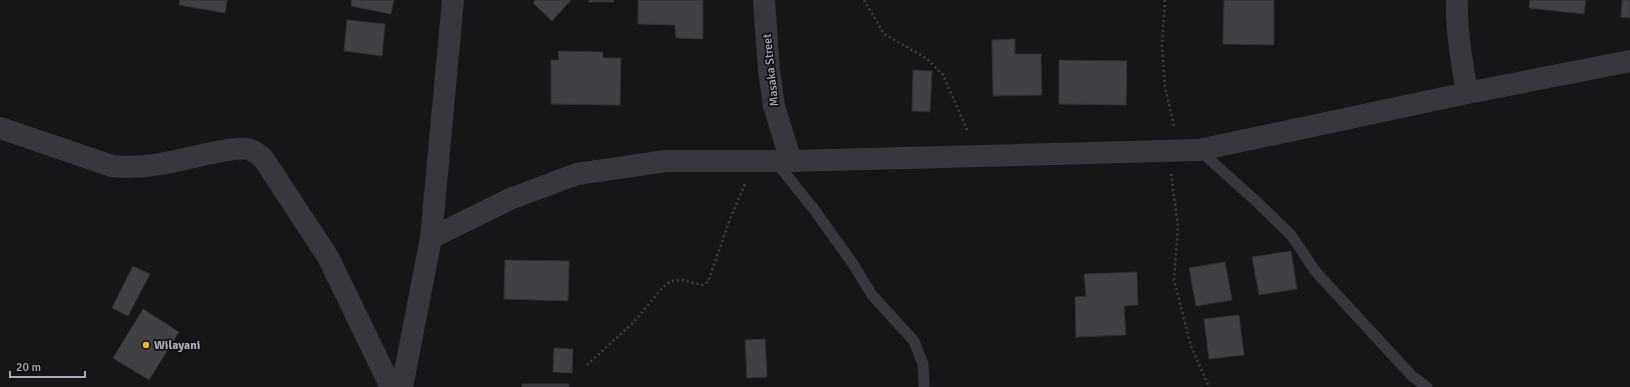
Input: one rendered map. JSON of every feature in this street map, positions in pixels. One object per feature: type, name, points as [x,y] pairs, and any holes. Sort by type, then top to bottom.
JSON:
[{"type":"street","points":[[402,387],[431,238],[453,0]]},
{"type":"street","name":"Masaka Street","points":[[764,0],[769,71],[774,106],[773,161]]},
{"type":"street","points":[[1457,0],[1461,60],[1467,93]]},
{"type":"street","points":[[431,238],[510,199],[577,174],[666,161],[773,161],[1182,151],[1630,61]]},
{"type":"street","points":[[0,128],[112,166],[130,168],[150,166],[223,151],[246,148],[255,152],[263,158],[328,257],[391,387]]},
{"type":"lane","points":[[1182,151],[1256,201],[1291,235],[1316,272],[1412,376],[1427,387]]},
{"type":"lane","points":[[773,161],[813,208],[853,264],[872,295],[914,341],[923,364],[924,387]]},
{"type":"path","points":[[864,0],[884,34],[926,58],[943,74],[979,156]]},
{"type":"path","points":[[1165,0],[1162,46],[1165,87],[1182,151],[1174,280],[1191,346],[1209,387]]},
{"type":"path","points":[[587,364],[634,322],[662,288],[671,281],[683,280],[702,285],[708,282],[730,219],[773,161]]},
{"type":"building","points":[[180,0],[227,0],[225,13],[179,5]]},
{"type":"building","points":[[352,0],[394,0],[391,14],[351,6]]},
{"type":"building","points":[[535,0],[571,0],[552,21],[533,3]]},
{"type":"building","points":[[589,0],[613,0],[614,2],[589,2]]},
{"type":"building","points":[[638,0],[703,0],[703,39],[676,38],[675,25],[638,24]]},
{"type":"building","points":[[1224,0],[1274,0],[1274,45],[1223,44]]},
{"type":"building","points":[[1530,0],[1586,0],[1584,14],[1529,8]]},
{"type":"building","points":[[1622,0],[1630,0],[1630,18],[1621,17]]},
{"type":"building","points":[[347,20],[385,24],[382,56],[344,51]]},
{"type":"building","points":[[1015,39],[1015,54],[1041,54],[1042,95],[993,96],[992,40]]},
{"type":"building","points":[[558,51],[603,52],[603,58],[621,58],[620,105],[551,104],[551,60],[559,60]]},
{"type":"building","points":[[1059,60],[1127,61],[1126,105],[1059,104]]},
{"type":"building","points":[[913,70],[932,71],[930,112],[912,111]]},
{"type":"building","points":[[1291,251],[1297,289],[1259,295],[1252,257]]},
{"type":"building","points":[[505,260],[569,261],[568,301],[504,299]]},
{"type":"building","points":[[1225,262],[1232,300],[1196,306],[1189,268]]},
{"type":"building","points":[[133,266],[150,274],[128,316],[112,308]]},
{"type":"building","points":[[1137,272],[1138,305],[1124,306],[1126,335],[1076,337],[1075,297],[1086,296],[1084,274]]},
{"type":"building","name":"Wilayani","points":[[143,309],[179,332],[149,380],[113,358]]},
{"type":"building","points":[[1239,315],[1244,355],[1209,359],[1204,319]]},
{"type":"building","points":[[765,339],[767,377],[747,378],[745,340]]},
{"type":"building","points":[[554,348],[573,349],[572,373],[553,372]]},
{"type":"building","points":[[522,384],[569,384],[569,387],[522,387]]},
{"type":"place","name":"Wilayani","points":[[146,345]]}]
